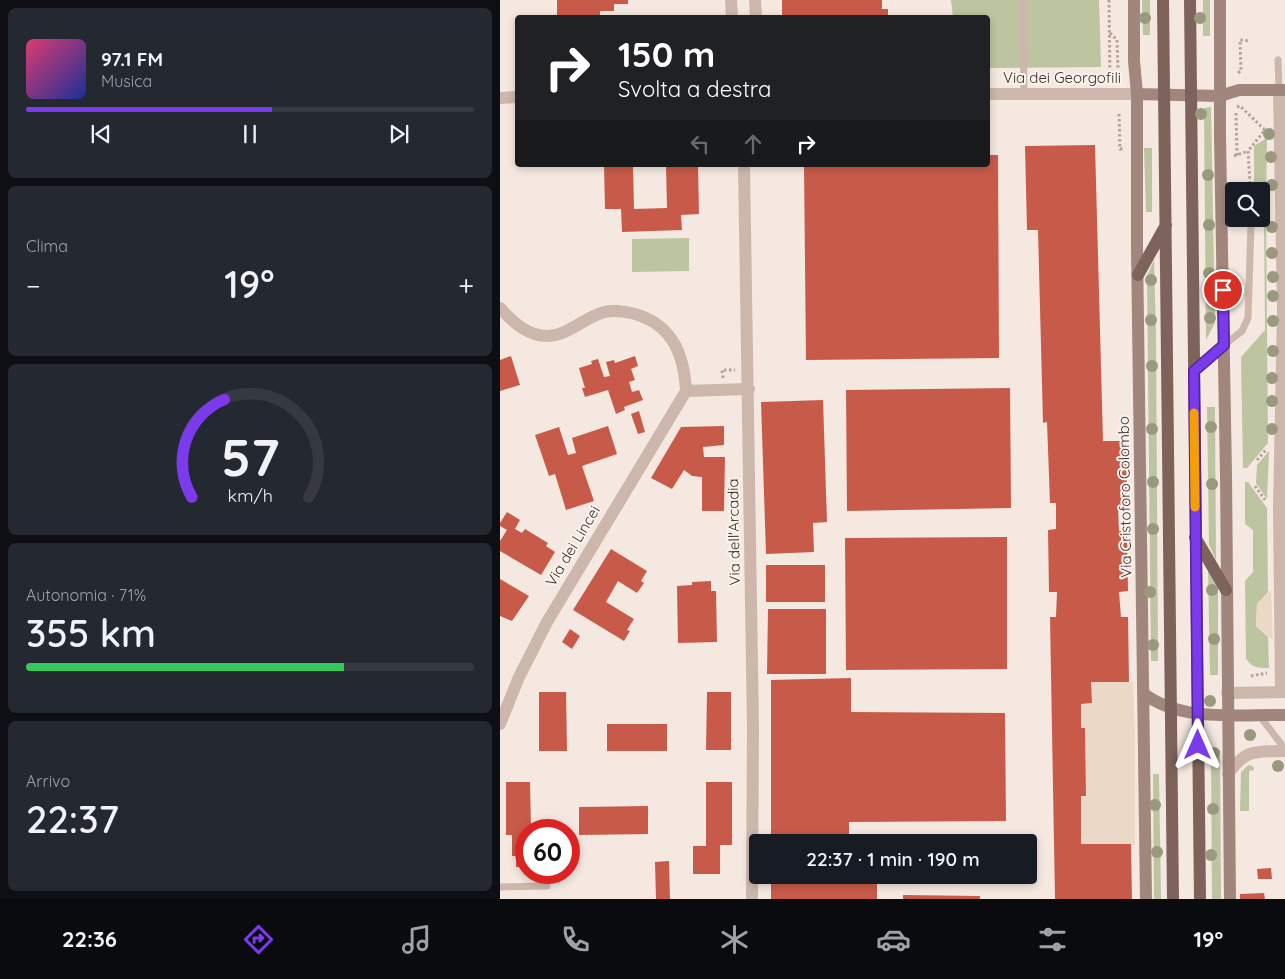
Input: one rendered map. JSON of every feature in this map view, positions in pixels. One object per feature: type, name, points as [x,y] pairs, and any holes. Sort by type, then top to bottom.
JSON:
[{"type":"main road","name":"Via Cristoforo Colombo","points":[[1134,0],[1134,60],[1137,94],[1136,150],[1146,899]]},
{"type":"main road","points":[[1163,0],[1173,899]]},
{"type":"main road","points":[[1190,0],[1200,899]]},
{"type":"main road","points":[[1220,0],[1230,899]]},
{"type":"main road","points":[[1137,94],[1220,96],[1239,90],[1282,90]]},
{"type":"main road","points":[[1138,274],[1166,225]]},
{"type":"main road","points":[[1194,371],[1224,345]]},
{"type":"main road","points":[[1195,537],[1226,590]]},
{"type":"main road","points":[[1143,693],[1161,705],[1186,713],[1285,715]]},
{"type":"street","points":[[731,0],[732,15]]},
{"type":"street","points":[[755,0],[756,15]]},
{"type":"street","points":[[1227,693],[1283,692],[1279,508],[1283,310],[1282,90]]},
{"type":"street","name":"Via dei Georgofili","points":[[990,94],[1137,94]]},
{"type":"street","points":[[500,98],[515,97]]},
{"type":"street","name":"Via dell'Arcadia","points":[[744,167],[753,728],[752,899]]},
{"type":"street","points":[[500,308],[519,326],[534,334],[550,336],[563,333],[607,311],[620,311],[641,316],[661,328],[674,343],[681,359],[686,391],[749,389]]},
{"type":"street","name":"Via dei Lincei","points":[[500,724],[522,672],[547,622],[686,391]]},
{"type":"street","points":[[1228,774],[1239,759],[1247,754],[1285,750]]},
{"type":"lane","points":[[1023,0],[1024,93]]},
{"type":"lane","points":[[1278,60],[1282,90]]},
{"type":"lane","points":[[1221,180],[1225,186]]},
{"type":"lane","points":[[1224,345],[1242,331],[1248,318],[1251,227]]},
{"type":"lane","points":[[1259,714],[1285,750]]},
{"type":"lane","points":[[500,888],[547,886]]},
{"type":"path","points":[[1109,0],[1109,72]]},
{"type":"path","points":[[1109,33],[1117,40],[1118,68]]},
{"type":"path","points":[[1235,44],[1235,39],[1250,40]]},
{"type":"path","points":[[1238,72],[1240,71],[1240,40]]},
{"type":"path","points":[[1236,113],[1237,156]]},
{"type":"path","points":[[1119,114],[1119,140]]},
{"type":"path","points":[[1250,182],[1248,150],[1265,130]]},
{"type":"path","points":[[723,379],[722,370],[735,370]]},
{"type":"green space","points":[[951,0],[1099,0],[1101,67],[990,68],[990,15],[953,15]]},
{"type":"green space","points":[[1142,0],[1150,0],[1150,35],[1143,35]]},
{"type":"green space","points":[[1203,0],[1210,0],[1210,36],[1203,36]]},
{"type":"green space","points":[[1211,107],[1215,323],[1206,340],[1204,108]]},
{"type":"green space","points":[[1267,138],[1266,182],[1254,182],[1254,146]]},
{"type":"green space","points":[[1144,148],[1152,148],[1152,212],[1146,212]]},
{"type":"green space","points":[[1264,227],[1266,227],[1268,443],[1247,468],[1243,468],[1241,357],[1265,330]]},
{"type":"green space","points":[[689,238],[689,271],[632,272],[632,239]]},
{"type":"green space","points":[[1154,260],[1158,661],[1151,661],[1147,276]]},
{"type":"green space","points":[[1207,407],[1215,407],[1216,561],[1209,544]]},
{"type":"green space","points":[[1269,451],[1267,499],[1256,483],[1257,465]]},
{"type":"green space","points":[[1245,482],[1248,482],[1267,508],[1268,592],[1257,604],[1256,626],[1268,637],[1269,668],[1255,667],[1246,658],[1245,581],[1253,572],[1253,530],[1245,524]]},
{"type":"green space","points":[[1208,569],[1218,585],[1218,675],[1210,675]]},
{"type":"green space","points":[[1211,750],[1220,750],[1221,899],[1212,899]]},
{"type":"green space","points":[[1248,765],[1253,766],[1254,770],[1249,771],[1249,811],[1240,811],[1241,772]]},
{"type":"green space","points":[[1153,774],[1159,774],[1161,899],[1154,899]]},
{"type":"shaded area","points":[[1271,589],[1273,640],[1256,626],[1257,604]]},
{"type":"shaded area","points":[[1091,682],[1133,682],[1135,845],[1081,844],[1081,796],[1086,796],[1085,728],[1081,728],[1081,704],[1092,703]]},
{"type":"building","points":[[557,0],[628,0],[628,4],[614,4],[614,11],[600,11],[600,15],[557,15]]},
{"type":"building","points":[[782,0],[882,0],[882,9],[888,9],[888,15],[782,15]]},
{"type":"building","points":[[1095,145],[1103,441],[1126,441],[1127,506],[1118,507],[1119,531],[1127,531],[1128,591],[1119,592],[1121,617],[1128,617],[1129,682],[1091,682],[1092,703],[1081,704],[1081,728],[1085,728],[1086,796],[1081,796],[1081,844],[1131,844],[1132,899],[1055,899],[1050,617],[1056,617],[1057,592],[1049,592],[1048,530],[1056,529],[1056,503],[1050,503],[1047,422],[1043,423],[1038,230],[1027,230],[1025,146]]},
{"type":"building","points":[[990,155],[998,155],[999,358],[806,360],[804,167],[990,167]]},
{"type":"building","points":[[604,167],[633,167],[634,209],[667,208],[666,167],[698,167],[699,214],[681,215],[682,230],[622,232],[621,209],[605,209]]},
{"type":"building","points":[[511,356],[520,385],[500,391],[500,360]]},
{"type":"building","points":[[635,356],[638,366],[631,369],[635,380],[629,382],[632,392],[639,390],[643,400],[624,407],[625,410],[616,414],[608,390],[585,397],[582,388],[585,388],[579,368],[592,364],[591,361],[598,359],[604,377],[610,376],[606,362],[614,360],[615,363]]},
{"type":"building","points":[[1010,388],[1011,508],[847,511],[846,390]]},
{"type":"building","points":[[823,400],[827,522],[813,523],[814,552],[766,554],[761,402]]},
{"type":"building","points":[[639,411],[645,432],[638,434],[631,414]]},
{"type":"building","points":[[608,426],[617,454],[582,466],[594,501],[566,510],[555,474],[549,476],[535,435],[559,427],[568,455],[576,453],[572,438]]},
{"type":"building","points":[[724,426],[724,445],[703,447],[704,457],[725,457],[724,511],[702,511],[702,477],[692,476],[684,470],[672,489],[651,478],[681,427]]},
{"type":"building","points":[[507,512],[520,520],[515,529],[522,533],[525,529],[548,543],[546,546],[555,552],[541,575],[500,551],[500,541],[507,530],[500,526],[500,523]]},
{"type":"building","points":[[1007,537],[1007,669],[846,670],[845,538]]},
{"type":"building","points":[[611,549],[647,571],[641,581],[644,583],[637,593],[618,581],[606,602],[634,619],[627,630],[630,631],[624,641],[573,610]]},
{"type":"building","points":[[766,565],[825,565],[825,602],[766,602]]},
{"type":"building","points":[[500,579],[529,596],[512,621],[500,616]]},
{"type":"building","points":[[711,581],[711,591],[716,591],[717,642],[678,643],[677,586],[692,585],[692,582]]},
{"type":"building","points":[[768,609],[826,609],[826,674],[767,674]]},
{"type":"building","points":[[570,629],[580,636],[572,649],[562,642]]},
{"type":"building","points":[[851,678],[851,712],[1005,713],[1006,821],[849,822],[849,834],[771,834],[771,680]]},
{"type":"building","points":[[539,692],[566,692],[567,751],[539,751]]},
{"type":"building","points":[[707,692],[731,692],[731,750],[706,750]]},
{"type":"building","points":[[607,724],[667,724],[667,751],[607,751]]},
{"type":"building","points":[[506,782],[530,782],[531,819],[515,819],[515,856],[512,856],[512,835],[506,835]]},
{"type":"building","points":[[706,782],[732,782],[732,845],[720,845],[720,874],[693,874],[693,846],[706,846]]},
{"type":"building","points":[[648,806],[648,834],[580,835],[579,807]]},
{"type":"building","points":[[669,861],[670,899],[656,899],[655,862]]},
{"type":"building","points":[[1271,868],[1272,879],[1258,879],[1257,869]]},
{"type":"building","points":[[771,884],[877,884],[877,899],[771,899]]},
{"type":"building","points":[[1264,893],[1265,899],[1240,899],[1240,894]]},
{"type":"building","points":[[903,895],[980,896],[980,899],[903,899]]},
{"type":"slow traffic","points":[[1194,413],[1195,507]]},
{"type":"route","points":[[1198,745],[1194,371],[1224,345],[1223,290]]}]
